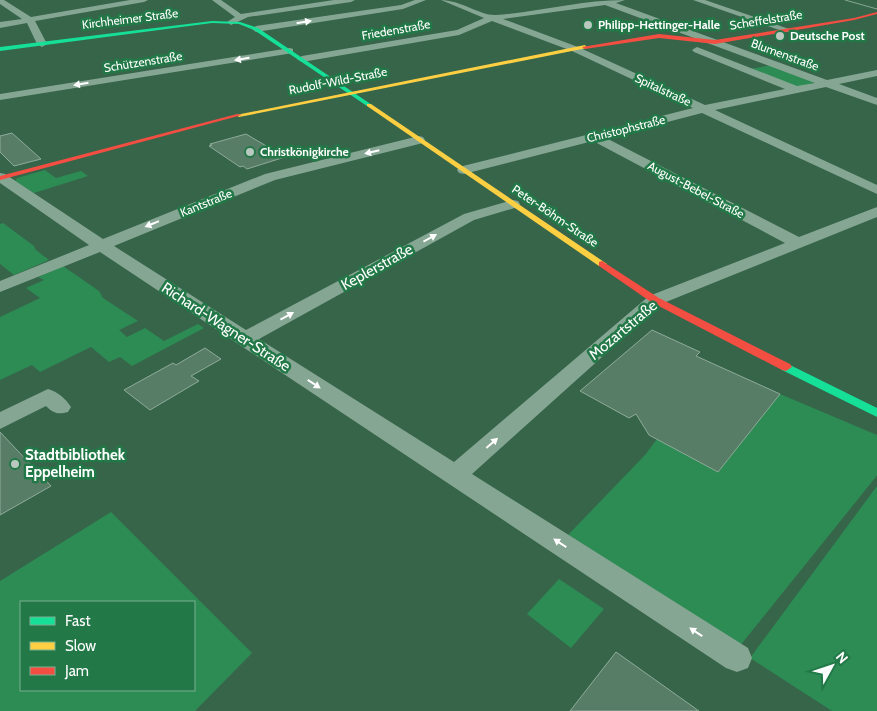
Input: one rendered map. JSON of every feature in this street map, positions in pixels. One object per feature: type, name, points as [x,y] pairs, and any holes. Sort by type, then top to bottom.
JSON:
[{"type":"street","points":[[0,25],[144,0]]},
{"type":"street","name":"Peter-Böhm-Straße","points":[[216,0],[235,19],[256,29],[302,59],[655,300],[877,413]]},
{"type":"street","name":"Kirchheimer Straße","points":[[0,49],[235,19],[351,0]]},
{"type":"street","points":[[256,29],[403,6],[422,0]]},
{"type":"street","points":[[447,1],[465,0]]},
{"type":"street","points":[[492,18],[621,0]]},
{"type":"street","points":[[697,0],[788,30]]},
{"type":"street","points":[[2,2],[18,1]]},
{"type":"street","name":"Spitalstraße","points":[[447,1],[574,49],[877,190]]},
{"type":"street","name":"Blumenstraße","points":[[603,1],[877,102]]},
{"type":"street","points":[[2,2],[30,20],[42,44]]},
{"type":"street","points":[[861,5],[877,10]]},
{"type":"street","name":"Scheffelstraße","points":[[659,36],[715,42],[877,14]]},
{"type":"street","name":"Friedenstraße","points":[[302,59],[459,32],[492,18]]},
{"type":"street","name":"Rudolf-Wild-Straße","points":[[0,177],[217,119],[574,49],[686,31]]},
{"type":"street","points":[[675,41],[797,90]]},
{"type":"street","name":"Schützenstraße","points":[[0,97],[290,51]]},
{"type":"street","name":"Christophstraße","points":[[464,170],[704,109],[877,73]]},
{"type":"street","name":"August-Bebel-Straße","points":[[595,138],[797,243]]},
{"type":"street","name":"Kantstraße","points":[[0,286],[280,174],[419,140]]},
{"type":"street","name":"Richard-Wagner-Straße","points":[[0,177],[244,339],[737,658]]},
{"type":"street","name":"Keplerstraße","points":[[244,339],[469,217],[513,204]]},
{"type":"street","name":"Mozartstraße","points":[[455,475],[655,300],[877,212]]},
{"type":"street","points":[[0,421],[48,396],[60,407]]},
{"type":"green space","points":[[772,65],[819,82],[798,87],[750,69]]},
{"type":"green space","points":[[45,170],[56,178],[81,171],[88,176],[34,193],[15,181],[17,178]]},
{"type":"green space","points":[[3,223],[34,246],[36,250],[49,260],[14,275],[0,264],[0,224]]},
{"type":"green space","points":[[63,266],[99,291],[103,298],[138,321],[119,330],[127,337],[145,328],[164,341],[198,324],[204,328],[132,366],[120,357],[109,362],[91,347],[40,372],[32,365],[0,380],[0,317],[40,298],[26,288],[44,280],[38,277]]},
{"type":"green space","points":[[780,394],[877,435],[877,475],[739,647],[568,535],[645,455],[657,439],[718,472]]},
{"type":"green space","points":[[877,486],[877,711],[832,711],[750,658]]},
{"type":"green space","points":[[111,512],[252,653],[195,711],[0,711],[0,581]]},
{"type":"green space","points":[[559,579],[604,609],[571,648],[527,614]]},
{"type":"building","points":[[12,133],[41,159],[14,166],[0,152],[0,136]]},
{"type":"building","name":"Christkönigkirche","points":[[246,134],[285,157],[247,169],[243,166],[240,167],[209,146],[212,145],[210,144]]},
{"type":"building","points":[[652,330],[700,352],[696,356],[780,394],[718,472],[649,435],[636,414],[629,418],[580,391]]},
{"type":"building","points":[[205,348],[221,359],[191,376],[199,381],[150,410],[124,390],[173,363],[176,365]]},
{"type":"building","name":"Stadtbibliothek Eppelheim","points":[[0,432],[51,486],[0,515]]},
{"type":"building","points":[[616,652],[699,711],[570,711]]},
{"type":"tram line","points":[[845,0],[877,9]]},
{"type":"traffic: fast","points":[[0,49],[212,22],[240,23],[256,29],[369,105]]},
{"type":"traffic: fast","points":[[786,367],[877,413]]},
{"type":"traffic: slow","points":[[239,115],[585,47]]},
{"type":"traffic: slow","points":[[369,105],[602,264]]},
{"type":"traffic: jam","points":[[585,47],[659,36],[715,42],[854,19],[877,13]]},
{"type":"traffic: jam","points":[[0,178],[239,115]]},
{"type":"traffic: jam","points":[[602,264],[655,300],[786,367]]},
{"type":"place","name":"Philipp-Hettinger-Halle","points":[[588,25]]},
{"type":"place","name":"Deutsche Post","points":[[780,36]]},
{"type":"place","name":"Christkönigkirche","points":[[250,152]]},
{"type":"place","name":"Stadtbibliothek Eppelheim","points":[[15,464]]}]
